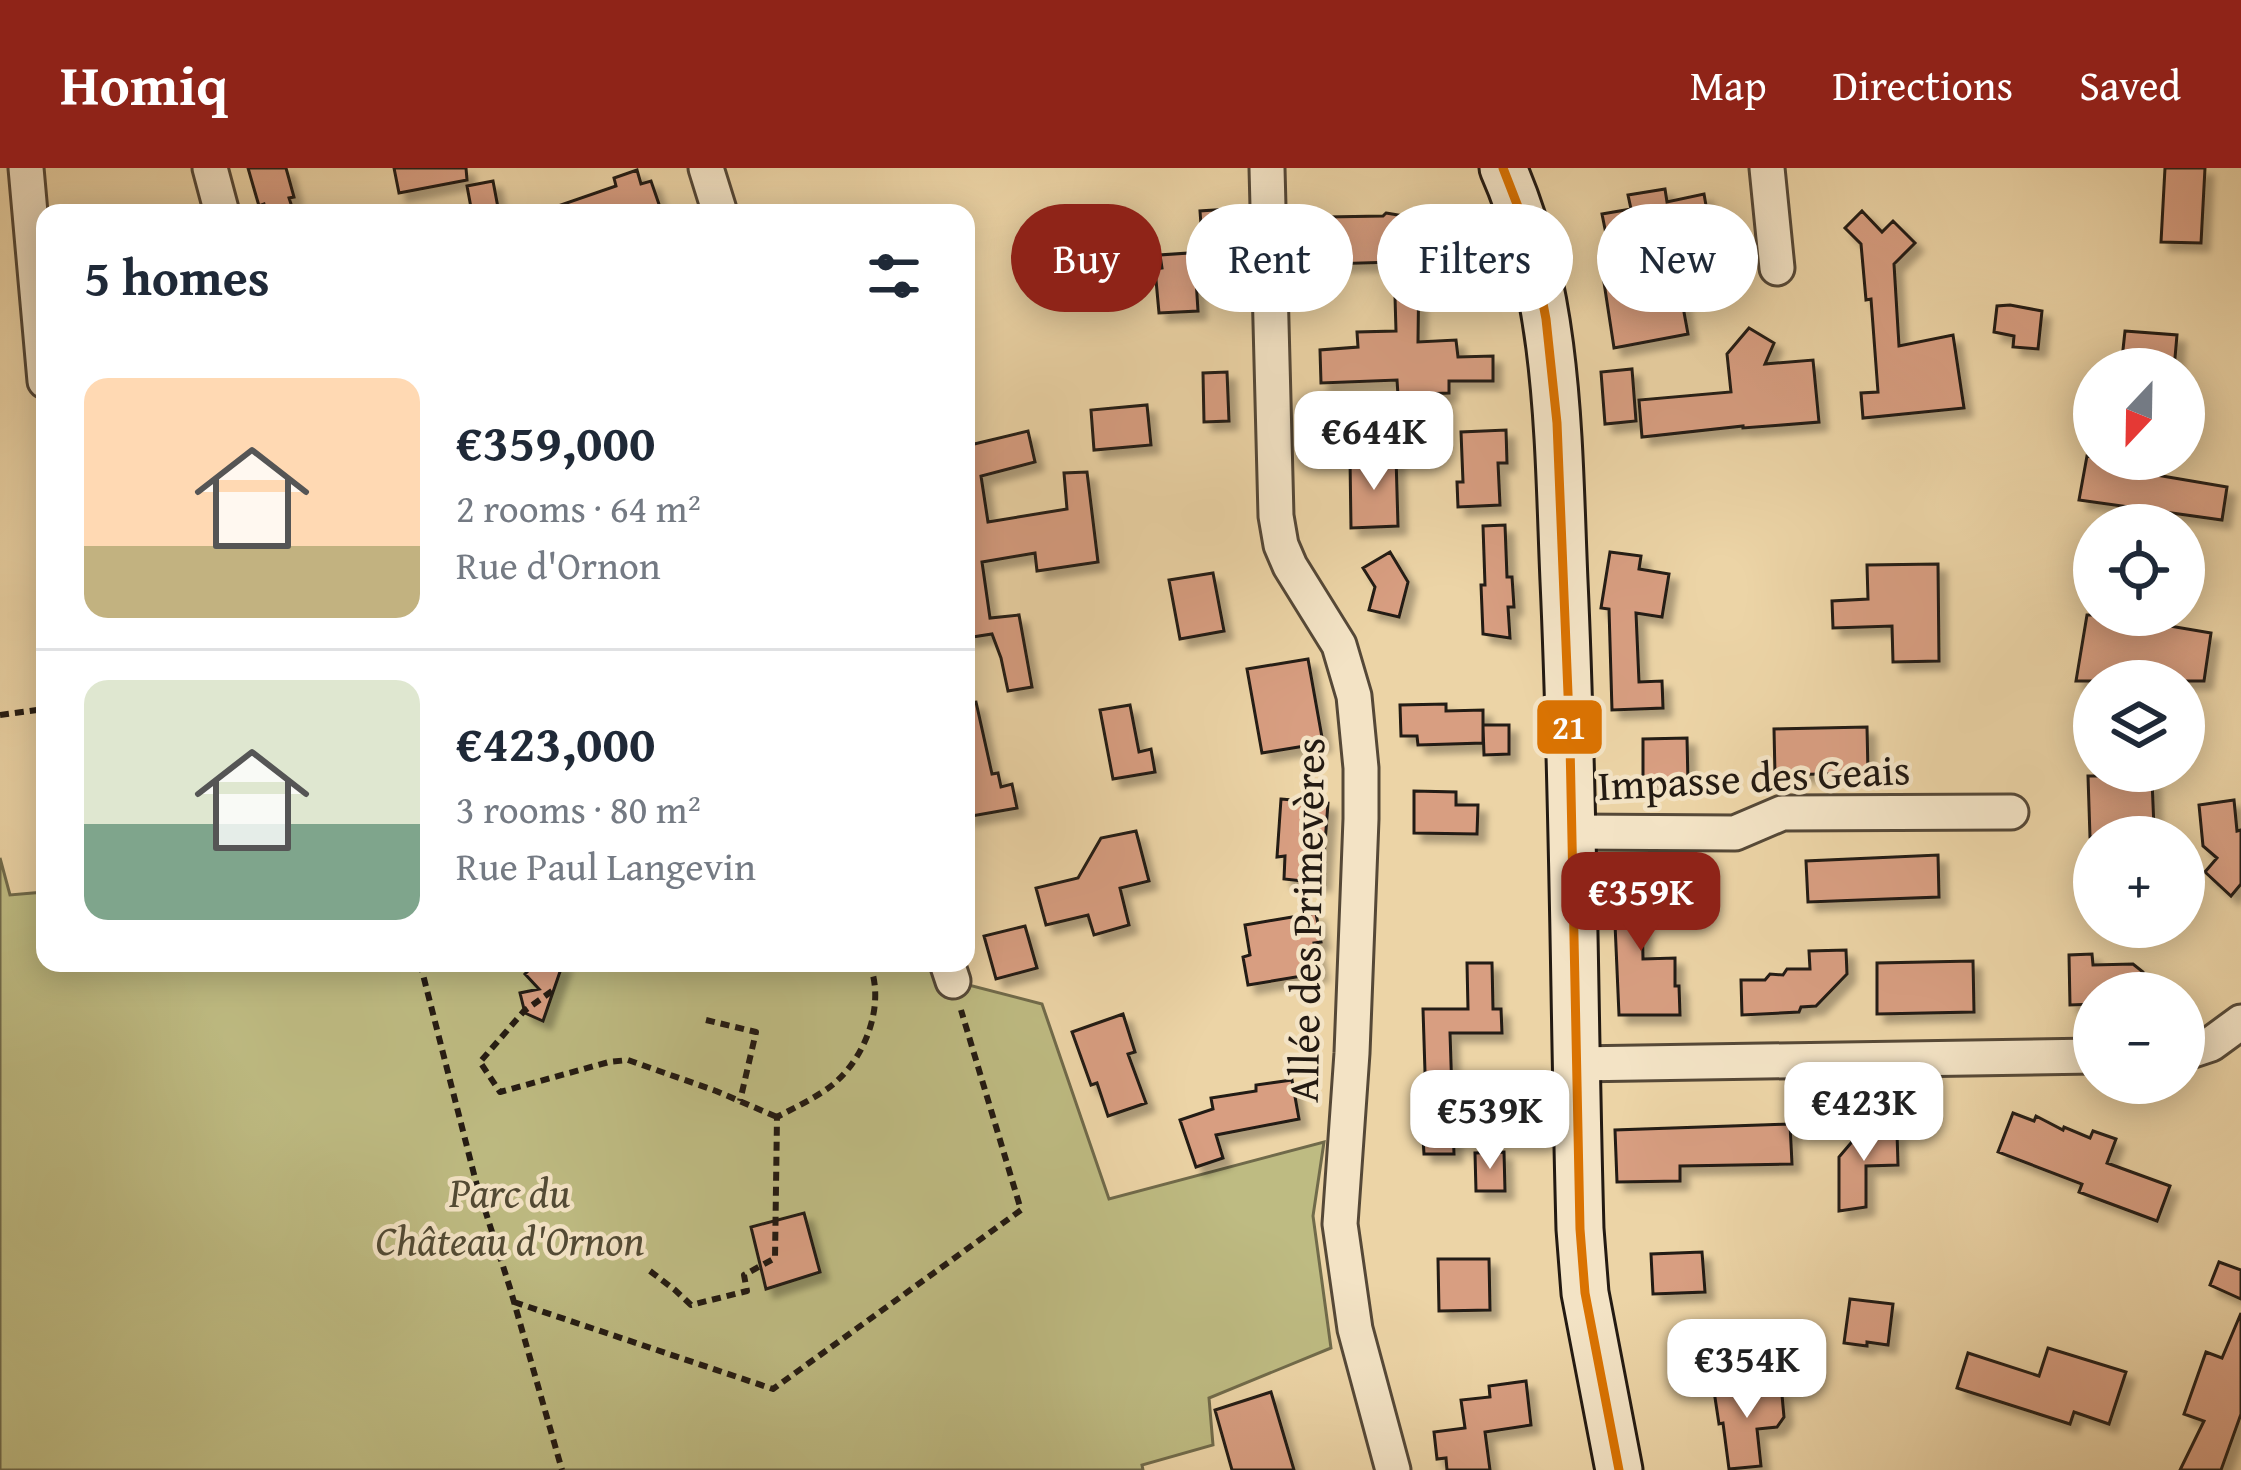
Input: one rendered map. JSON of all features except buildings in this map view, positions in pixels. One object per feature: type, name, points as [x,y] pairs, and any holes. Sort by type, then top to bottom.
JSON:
[{"type":"street","points":[[26,168],[36,280]]},
{"type":"street","points":[[210,168],[220,204]]},
{"type":"street","points":[[706,168],[717,204]]},
{"type":"street","name":"Allée des Primevères","points":[[1267,168],[1276,516],[1290,566],[1339,645],[1354,696],[1361,768],[1352,1053],[1340,1224],[1355,1328],[1393,1470]]},
{"type":"street","points":[[1502,168],[1534,258],[1555,388],[1573,832],[1580,1229],[1586,1293],[1618,1470]]},
{"type":"street","points":[[1767,168],[1777,268]]},
{"type":"street","name":"Impasse des Geais","points":[[1573,832],[1735,832],[1782,813],[2011,812]]},
{"type":"street","points":[[2205,1046],[2241,1022]]},
{"type":"street","points":[[1576,1064],[2073,1056]]},
{"type":"path","points":[[0,715],[36,710]]},
{"type":"path","points":[[422,972],[476,1182],[562,1470]]},
{"type":"path","points":[[777,1117],[830,1087],[850,1066],[865,1040],[877,1000],[872,972]]},
{"type":"path","points":[[514,1302],[773,1389],[1022,1210],[950,972]]},
{"type":"path","points":[[552,992],[524,1011],[480,1062],[500,1091],[628,1060],[777,1117]]},
{"type":"path","points":[[706,1020],[756,1033],[740,1101]]},
{"type":"path","points":[[650,1271],[691,1305],[747,1291],[744,1275],[775,1258],[777,1117]]},
{"type":"green space","name":"Parc du Château d'Ornon","points":[[0,858],[10,895],[36,893],[36,972],[950,972],[953,981],[1042,1004],[1109,1199],[1324,1142],[1313,1216],[1331,1348],[1209,1398],[1213,1445],[1142,1465],[1143,1470],[0,1470]]},
{"type":"transit line","name":"21","points":[[1503,168],[1536,267],[1557,423],[1570,743],[1580,1229],[1585,1293],[1619,1470]]}]
